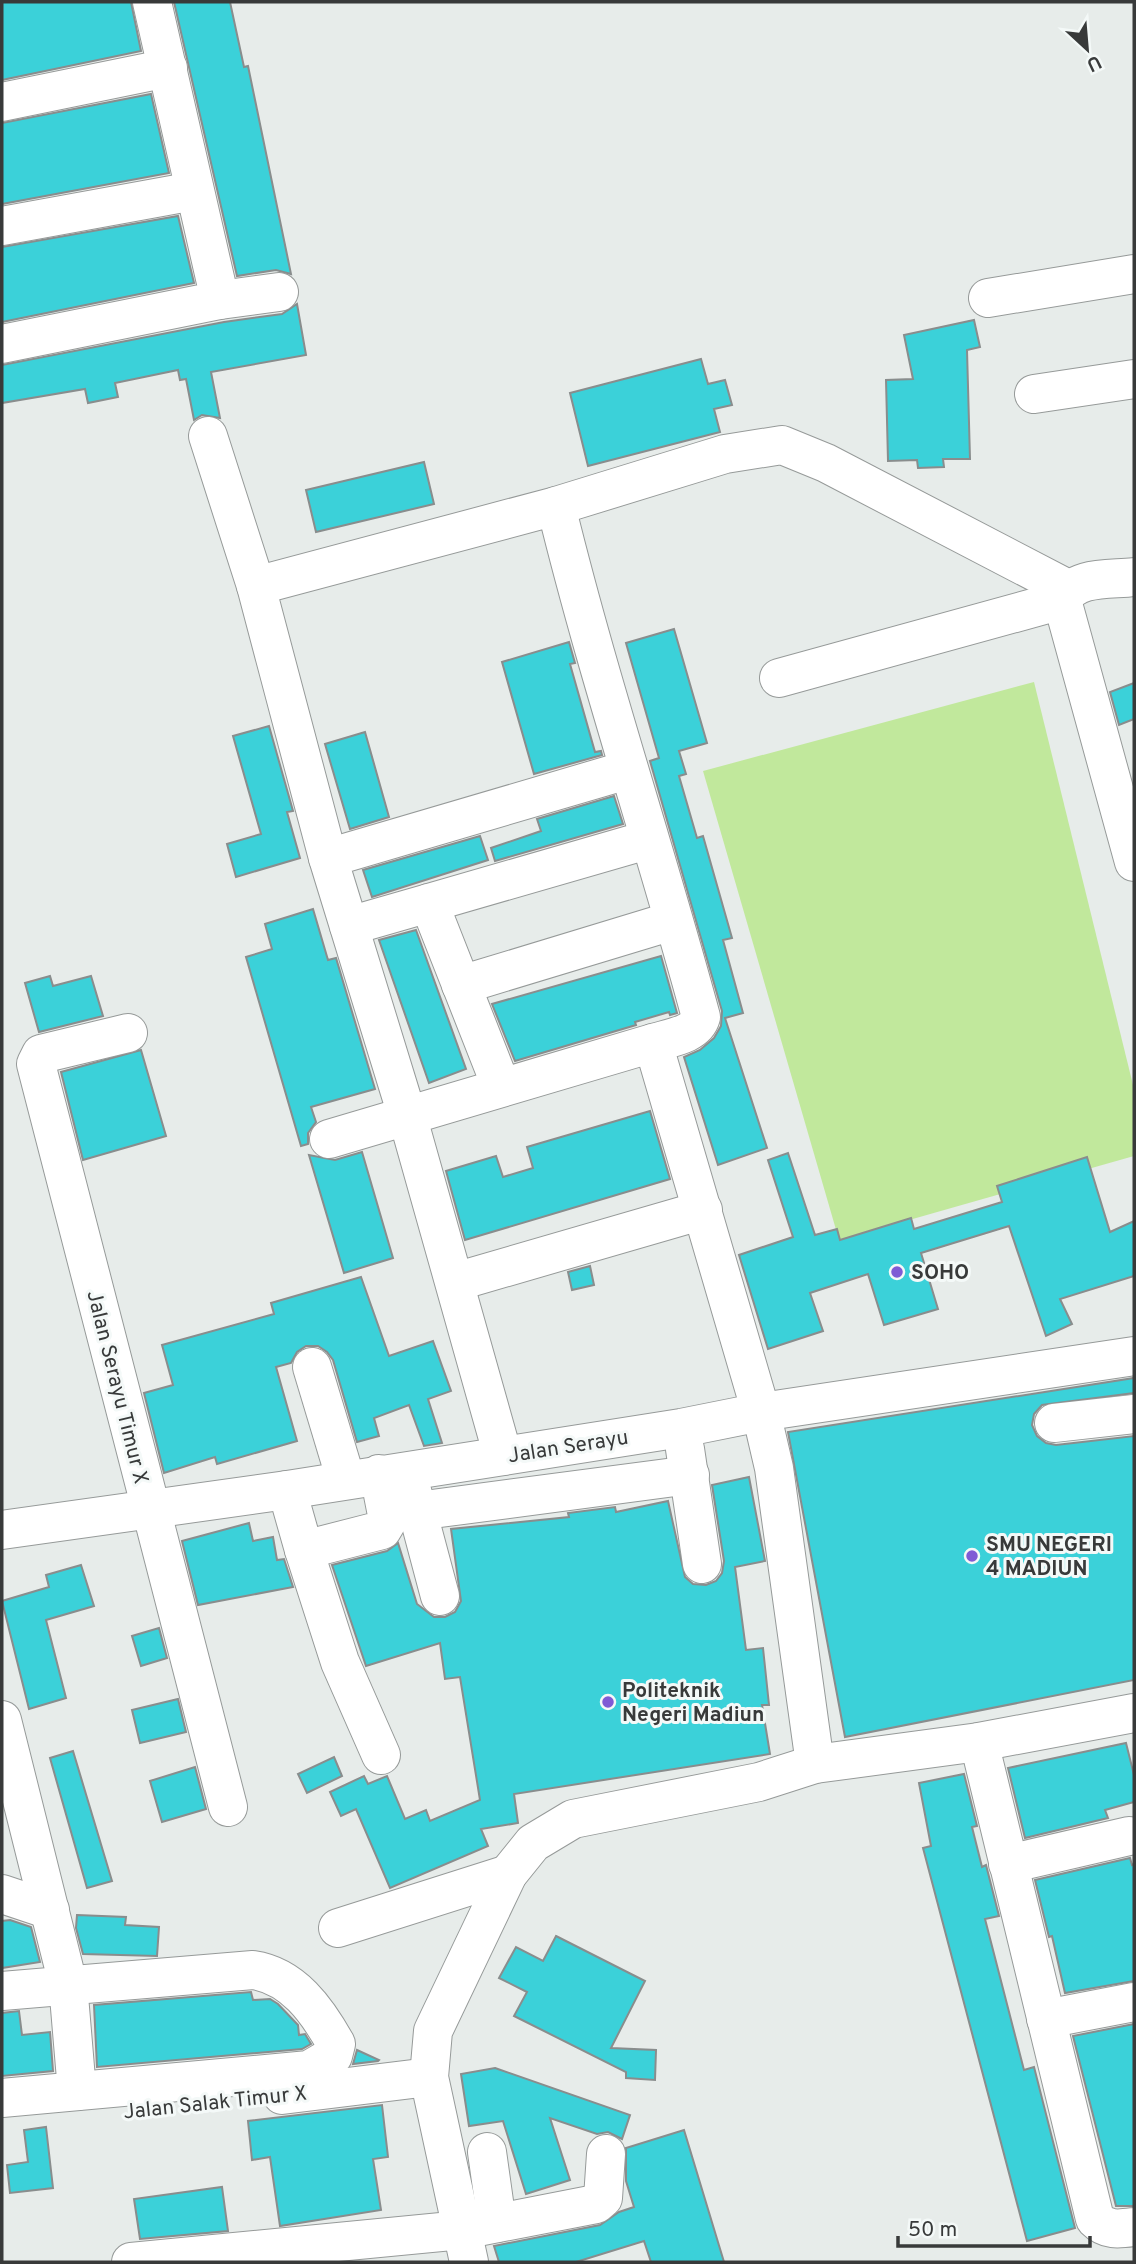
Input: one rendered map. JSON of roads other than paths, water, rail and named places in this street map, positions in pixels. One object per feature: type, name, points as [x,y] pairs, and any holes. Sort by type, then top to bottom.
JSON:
[{"type":"street","points":[[152,2],[220,300]]},
{"type":"street","points":[[2,102],[168,68]]},
{"type":"street","points":[[2,226],[194,191]]},
{"type":"street","points":[[988,298],[1134,274]]},
{"type":"street","points":[[2,344],[220,300],[279,292]]},
{"type":"street","points":[[1034,394],[1134,379]]},
{"type":"street","points":[[208,436],[256,586],[328,858],[407,1115],[503,1456]]},
{"type":"street","points":[[256,586],[556,506],[725,454],[782,444],[826,463],[1064,601],[1134,862]]},
{"type":"street","points":[[329,1139],[691,1031],[699,1025],[701,1017],[627,770],[556,506]]},
{"type":"street","points":[[779,678],[1064,601],[1080,582],[1134,578]]},
{"type":"street","points":[[328,858],[627,770]]},
{"type":"street","points":[[349,926],[647,840]]},
{"type":"street","points":[[429,903],[501,1086]]},
{"type":"street","points":[[461,985],[672,921]]},
{"type":"street","name":"Jalan Serayu Timur X","points":[[128,1033],[41,1054],[36,1064],[228,1807]]},
{"type":"street","points":[[653,1042],[761,1412],[774,1468],[815,1764]]},
{"type":"street","points":[[455,1282],[703,1210]]},
{"type":"street","name":"Jalan Serayu","points":[[2,1530],[288,1490],[681,1428],[761,1412],[1134,1356]]},
{"type":"street","points":[[312,1367],[377,1474],[417,1511],[440,1596]]},
{"type":"street","points":[[1054,1423],[1134,1414]]},
{"type":"street","points":[[681,1428],[702,1564]]},
{"type":"street","points":[[304,1550],[382,1530],[388,1520],[377,1474]]},
{"type":"street","points":[[417,1511],[690,1475]]},
{"type":"street","points":[[288,1490],[340,1662],[382,1755]]},
{"type":"street","points":[[476,2239],[430,2058],[508,1874],[533,1843],[573,1819],[759,1782],[815,1764],[979,1742],[1134,1713]]},
{"type":"street","points":[[2,1720],[68,1984],[77,2091]]},
{"type":"street","points":[[979,1742],[1095,2219],[1101,2225],[1114,2230],[1134,2227]]},
{"type":"street","points":[[1008,1864],[1129,1836]]},
{"type":"street","points":[[338,1928],[508,1874]]},
{"type":"street","points":[[2,1894],[46,1894]]},
{"type":"street","points":[[2,1991],[253,1970],[265,1972],[292,1986],[318,2016],[336,2044],[333,2056],[309,2070],[2,2098]]},
{"type":"street","points":[[1046,2019],[1134,2002]]},
{"type":"street","name":"Jalan Salak Timur X","points":[[2,2123],[190,2107],[430,2058]]},
{"type":"street","points":[[476,2239],[487,2152]]},
{"type":"street","points":[[131,2262],[476,2239],[600,2202],[606,2154]]},
{"type":"place","name":"SOHO","points":[[897,1272]]},
{"type":"place","name":"SMU NEGERI 4 MADIUN","points":[[972,1556]]},
{"type":"place","name":"Politeknik Negeri Madiun","points":[[608,1702]]}]
